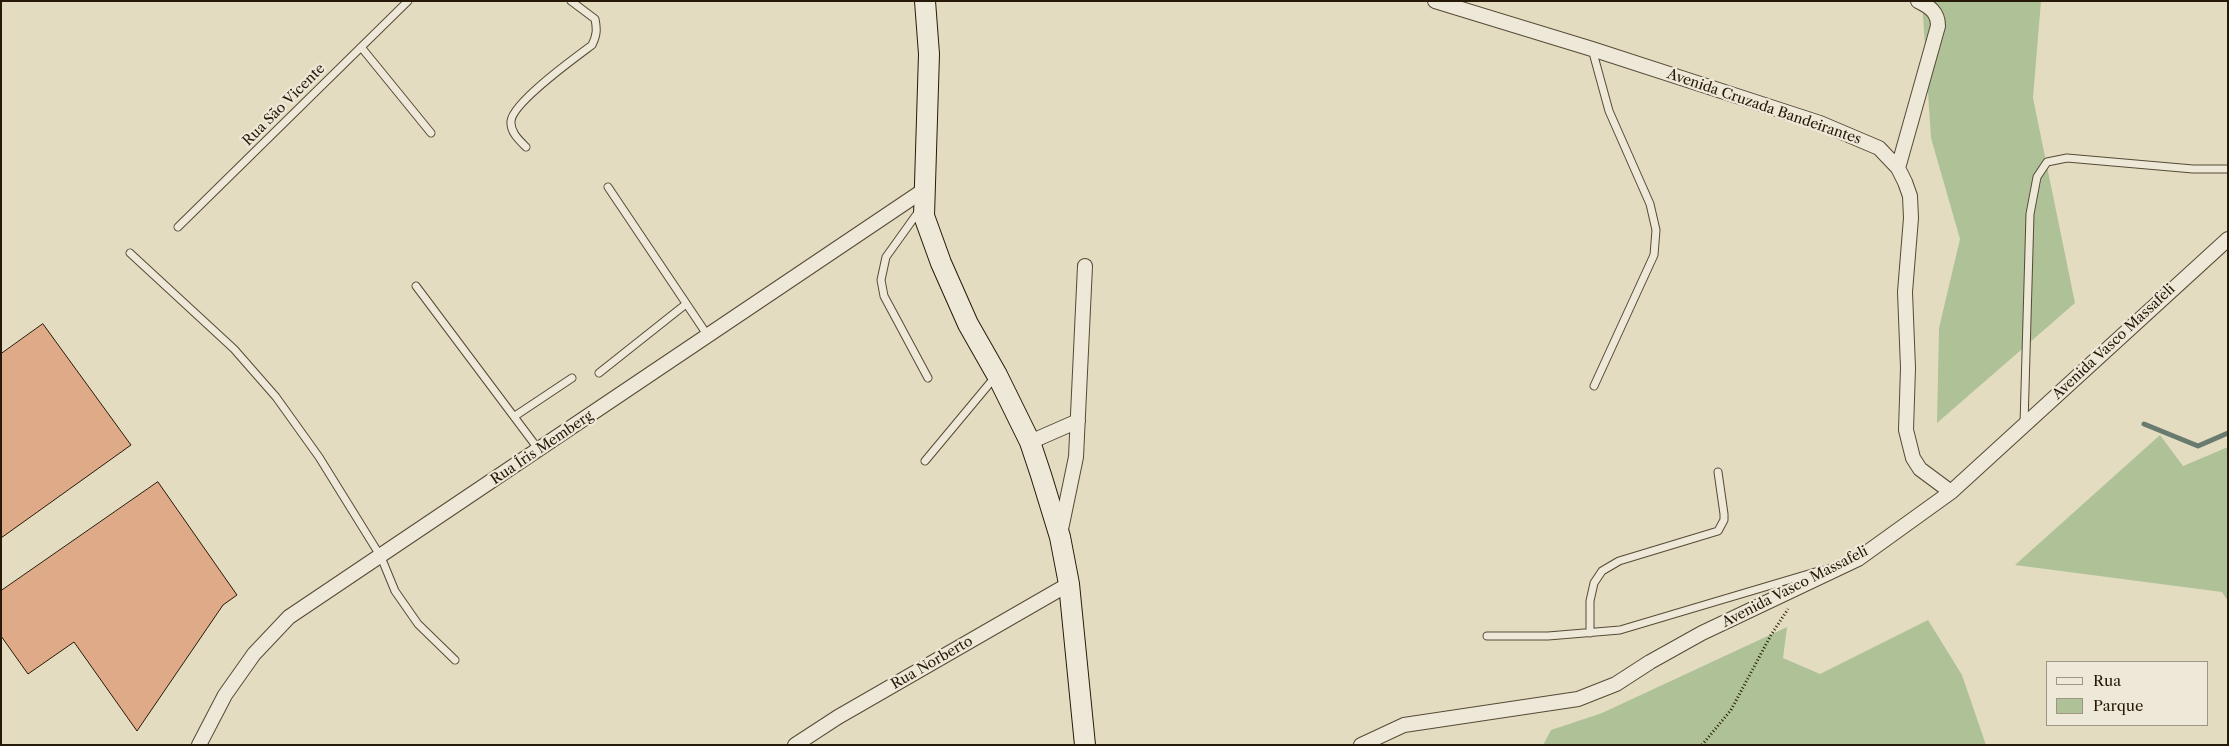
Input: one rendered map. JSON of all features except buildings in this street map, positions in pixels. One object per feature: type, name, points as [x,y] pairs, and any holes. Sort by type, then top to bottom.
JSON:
[{"type":"street","points":[[925,1],[929,54],[924,216],[941,263],[968,324],[997,375],[1030,442],[1060,537],[1069,584],[1085,745]]},
{"type":"street","name":"Avenida Cruzada Bandeirantes","points":[[1435,1],[1592,49],[1848,134],[1879,148],[1898,168],[1906,182],[1910,196],[1911,218],[1905,292],[1908,368],[1906,430],[1913,458],[1920,469],[1951,492]]},
{"type":"street","points":[[1898,168],[1938,26],[1937,17],[1933,10],[1918,1]]},
{"type":"street","name":"Rua Íris Memberg","points":[[198,745],[234,682],[254,654],[289,617],[708,336],[924,197]]},
{"type":"street","name":"Avenida Vasco Massafeli","points":[[1360,745],[1404,725],[1578,699],[1616,684],[1650,662],[1702,633],[1858,559],[1951,492],[2228,239]]},
{"type":"street","points":[[1060,537],[1072,482],[1078,422],[1085,266]]},
{"type":"street","points":[[1030,442],[1078,422]]},
{"type":"street","name":"Rua Norberto","points":[[795,745],[838,717],[1069,584]]},
{"type":"lane","name":"Rua São Vicente","points":[[178,228],[408,1]]},
{"type":"lane","points":[[526,147],[516,138],[511,121],[516,110],[555,72],[592,44],[595,39],[597,30],[595,19],[571,1]]},
{"type":"lane","points":[[361,47],[431,133]]},
{"type":"lane","points":[[1592,49],[1609,111],[1650,204],[1656,230],[1654,255],[1594,386]]},
{"type":"lane","points":[[2024,424],[2030,214],[2037,177],[2047,162],[2066,158],[2193,169],[2228,169]]},
{"type":"lane","points":[[608,186],[708,336]]},
{"type":"lane","points":[[924,197],[893,245],[882,268],[881,280],[884,296],[928,378]]},
{"type":"lane","points":[[130,254],[234,349],[276,397],[319,457],[381,557],[395,591],[418,624],[455,660]]},
{"type":"lane","points":[[416,286],[539,450]]},
{"type":"lane","points":[[599,373],[686,304]]},
{"type":"lane","points":[[925,460],[997,375]]},
{"type":"lane","points":[[515,416],[572,378]]},
{"type":"lane","points":[[1590,633],[1590,601],[1594,583],[1602,570],[1619,561],[1718,531],[1724,520],[1718,472]]},
{"type":"lane","points":[[1487,636],[1548,636],[1620,630],[1858,559]]},
{"type":"path","points":[[1702,745],[1731,710],[1771,635],[1804,586]]},
{"type":"green space","points":[[1922,1],[2041,1],[2033,98],[2075,303],[1937,423],[1939,328],[1960,239],[1931,138]]},
{"type":"green space","points":[[2160,435],[2183,466],[2228,447],[2228,601],[2222,592],[2015,565]]},
{"type":"green space","points":[[1928,620],[1962,675],[1986,745],[1543,745],[1551,730],[1602,713],[1787,627],[1783,658],[1820,674]]},
{"type":"waterway","points":[[2144,424],[2198,446],[2228,433]]}]
